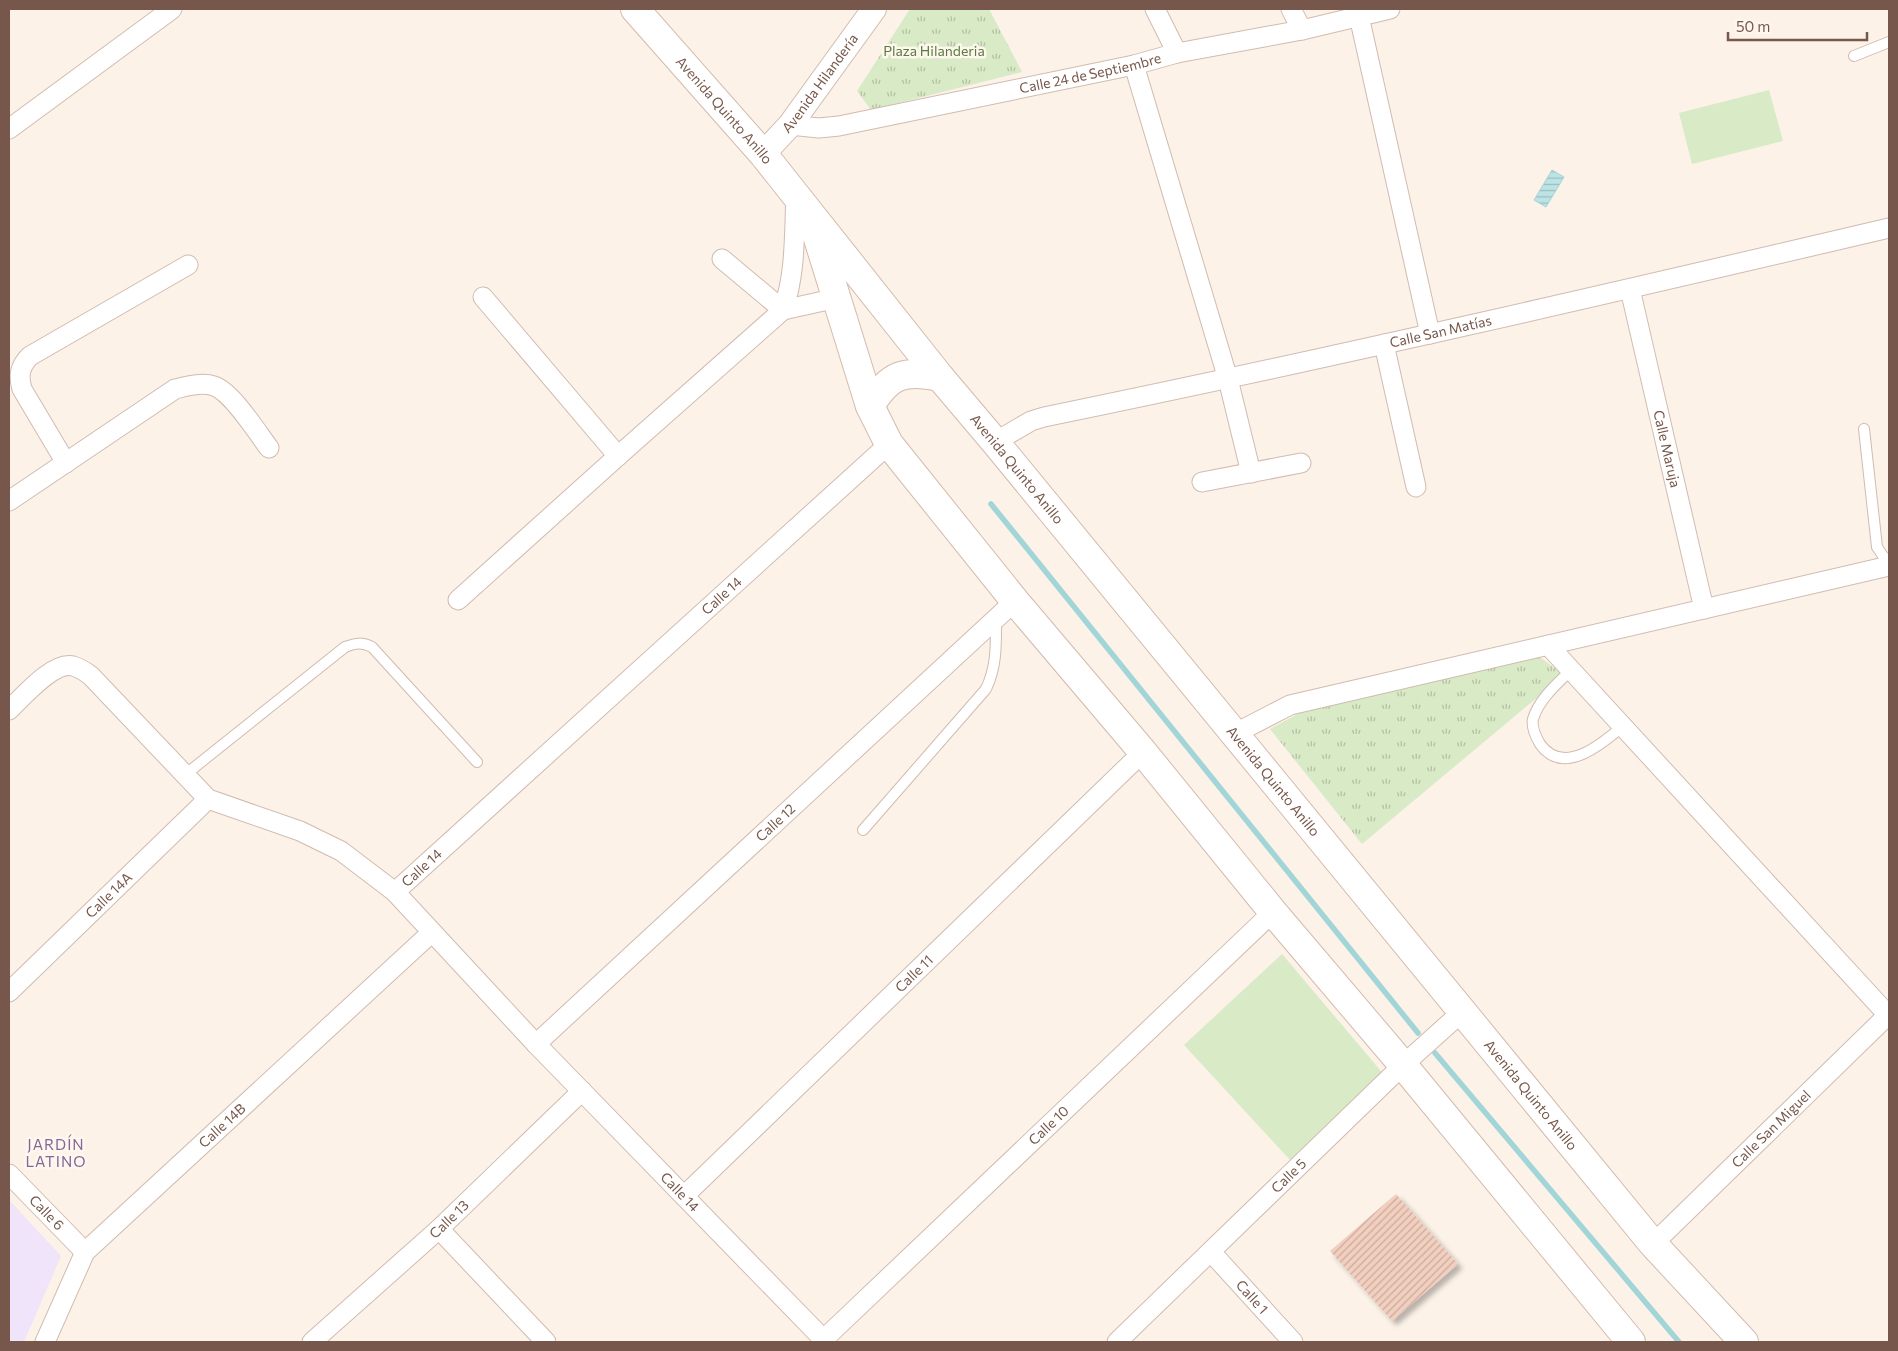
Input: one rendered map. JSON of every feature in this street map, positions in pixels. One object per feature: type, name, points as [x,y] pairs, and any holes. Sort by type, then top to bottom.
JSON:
[{"type":"main road","name":"Avenida Quinto Anillo","points":[[635,9],[763,154],[940,377],[1654,1244],[1744,1342]]},
{"type":"main road","name":"Avenida Quinto Anillo","points":[[804,205],[837,298],[870,406],[888,444],[1005,610],[1144,752],[1273,912],[1403,1065],[1631,1342]]},
{"type":"main road","points":[[870,406],[881,389],[898,376],[919,372],[940,377]]},
{"type":"street","points":[[9,129],[172,9]]},
{"type":"street","name":"Avenida Hilandería","points":[[763,154],[790,124],[874,9]]},
{"type":"street","points":[[1155,9],[1177,53]]},
{"type":"street","points":[[1291,9],[1302,30]]},
{"type":"street","name":"Calle 24 de Septiembre","points":[[790,124],[819,128],[839,126],[1134,65],[1177,53],[1302,30],[1390,9]]},
{"type":"street","points":[[1359,16],[1430,334]]},
{"type":"street","points":[[1134,65],[1228,379],[1252,473]]},
{"type":"street","points":[[783,310],[790,290],[804,205]]},
{"type":"street","name":"Calle San Matías","points":[[995,442],[1031,421],[1044,417],[1228,379],[1430,334],[1889,228]]},
{"type":"street","points":[[722,259],[783,310]]},
{"type":"street","points":[[66,463],[22,389],[19,380],[24,362],[30,356],[188,265]]},
{"type":"street","name":"Calle Maruja","points":[[1630,289],[1704,609]]},
{"type":"street","points":[[483,297],[618,456]]},
{"type":"street","points":[[458,600],[783,310],[837,298]]},
{"type":"street","points":[[1384,344],[1416,486]]},
{"type":"street","points":[[9,501],[175,389],[196,384],[214,386],[227,393],[269,448]]},
{"type":"street","name":"Calle 14","points":[[825,1341],[536,1044],[395,892],[888,444]]},
{"type":"street","points":[[1202,482],[1301,463]]},
{"type":"street","points":[[1234,734],[1290,706],[1889,566]]},
{"type":"street","name":"Calle 12","points":[[536,1044],[1005,610]]},
{"type":"street","points":[[1548,645],[1889,1014]]},
{"type":"street","points":[[9,710],[52,671],[60,666],[73,666],[91,676],[208,799],[300,831],[342,851],[395,892]]},
{"type":"street","name":"Calle 11","points":[[684,1196],[1144,752]]},
{"type":"street","name":"Calle 14A","points":[[9,992],[208,799]]},
{"type":"street","name":"Calle 10","points":[[825,1341],[1273,912]]},
{"type":"street","name":"Calle 14B","points":[[45,1342],[85,1252],[432,933]]},
{"type":"street","name":"Calle 5","points":[[1117,1342],[1403,1065],[1462,1012]]},
{"type":"street","name":"Calle San Miguel","points":[[1654,1244],[1889,1014]]},
{"type":"street","name":"Calle 13","points":[[312,1342],[439,1229],[582,1091]]},
{"type":"street","name":"Calle 6","points":[[9,1174],[85,1252]]},
{"type":"street","points":[[439,1229],[546,1342]]},
{"type":"street","name":"Calle 1","points":[[1211,1252],[1293,1342]]},
{"type":"lane","points":[[1854,56],[1889,42]]},
{"type":"lane","points":[[1864,429],[1877,547],[1883,556],[1889,560]]},
{"type":"lane","points":[[863,830],[986,688],[993,675],[1005,610]]},
{"type":"lane","points":[[186,774],[345,647],[354,643],[364,643],[372,647],[477,762]]},
{"type":"lane","points":[[1571,670],[1542,701],[1533,720],[1535,736],[1545,752],[1560,758],[1579,756],[1601,744],[1623,726]]},
{"type":"shaded area","points":[[9,1200],[61,1256],[24,1342],[9,1342]]},
{"type":"green space","name":"Plaza Hilanderia","points":[[910,9],[989,9],[1022,72],[871,110],[857,91]]},
{"type":"green space","points":[[1769,90],[1783,141],[1692,164],[1679,113]]},
{"type":"green space","points":[[1537,655],[1564,675],[1362,844],[1270,729],[1314,705]]},
{"type":"green space","points":[[1282,954],[1386,1077],[1291,1161],[1184,1045]]},
{"type":"water","points":[[1552,170],[1564,177],[1546,207],[1534,200]]},
{"type":"building","points":[[1396,1194],[1458,1264],[1392,1321],[1330,1251]]},
{"type":"waterway","points":[[991,504],[1418,1033]]},
{"type":"waterway","points":[[1435,1053],[1679,1342]]},
{"type":"district","name":"JARDÍN LATINO","points":[[56,1154]]}]
